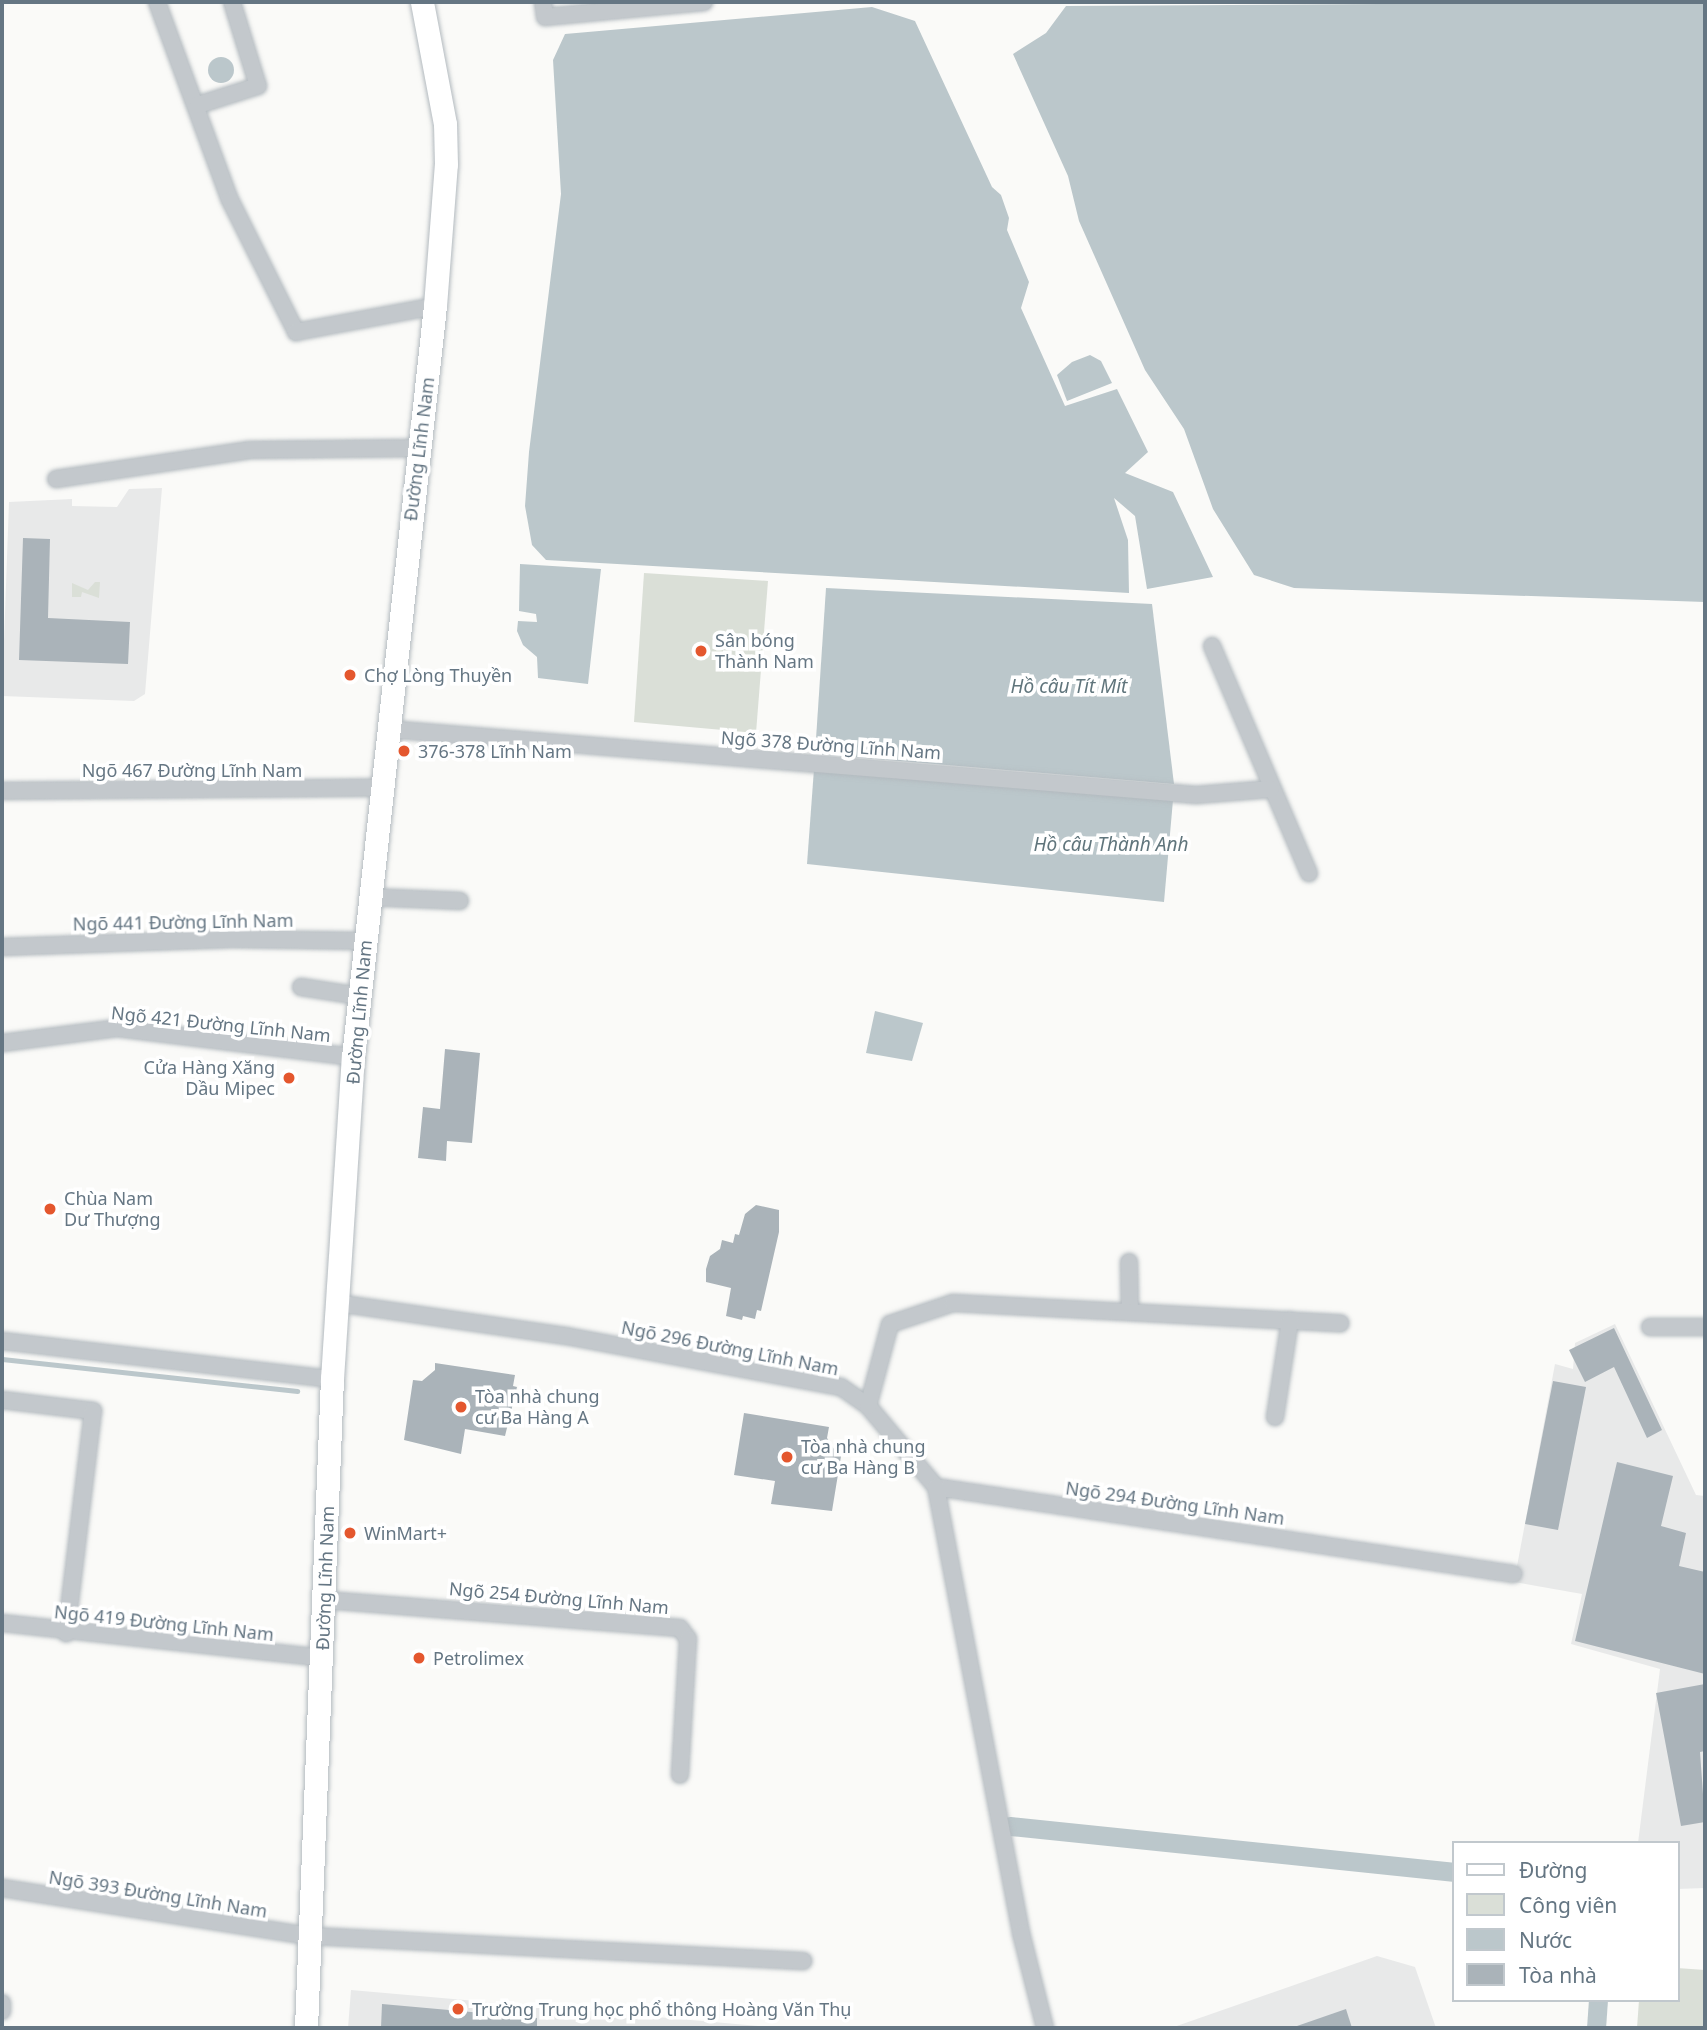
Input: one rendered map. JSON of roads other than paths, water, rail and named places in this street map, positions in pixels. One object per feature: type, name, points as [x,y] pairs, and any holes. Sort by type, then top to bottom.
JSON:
[{"type":"main road","name":"Đường Lĩnh Nam","points":[[306,2028],[332,1379],[353,1057],[435,306],[445,124],[422,2]]},
{"type":"street","points":[[157,2],[198,105],[230,200],[296,332],[435,306]]},
{"type":"street","points":[[198,105],[258,86],[232,2]]},
{"type":"street","points":[[543,2],[545,17],[704,2]]},
{"type":"street","points":[[56,479],[250,450],[419,448]]},
{"type":"street","points":[[1212,646],[1309,873]]},
{"type":"street","name":"Ngõ 378 Đường Lĩnh Nam","points":[[387,729],[1196,795],[1271,789]]},
{"type":"street","name":"Ngõ 467 Đường Lĩnh Nam","points":[[2,791],[382,788]]},
{"type":"street","points":[[370,897],[460,901]]},
{"type":"street","name":"Ngõ 441 Đường Lĩnh Nam","points":[[2,947],[232,939],[364,942]]},
{"type":"street","points":[[301,987],[359,996]]},
{"type":"street","name":"Ngõ 421 Đường Lĩnh Nam","points":[[2,1043],[117,1028],[353,1057]]},
{"type":"street","points":[[1129,1262],[1130,1312]]},
{"type":"street","name":"Ngõ 296 Đường Lĩnh Nam","points":[[337,1303],[566,1336],[841,1387],[868,1406]]},
{"type":"street","points":[[1045,2028],[1021,1933],[936,1487],[868,1406],[886,1332],[895,1319],[953,1303],[1340,1323]]},
{"type":"street","points":[[1275,1418],[1290,1320]]},
{"type":"street","points":[[1650,1327],[1705,1327]]},
{"type":"street","points":[[2,1341],[332,1379]]},
{"type":"street","points":[[2,1400],[93,1411],[66,1633]]},
{"type":"street","name":"Ngõ 294 Đường Lĩnh Nam","points":[[936,1487],[1513,1574]]},
{"type":"street","name":"Ngõ 254 Đường Lĩnh Nam","points":[[325,1600],[680,1628],[688,1640],[680,1775]]},
{"type":"street","name":"Ngõ 419 Đường Lĩnh Nam","points":[[2,1623],[66,1633],[322,1658]]},
{"type":"street","name":"Ngõ 393 Đường Lĩnh Nam","points":[[2,1888],[310,1936],[803,1961]]},
{"type":"street","points":[[2,2003],[2,2011]]},
{"type":"water","points":[[1705,2],[1705,602],[1294,588],[1254,575],[1213,509],[1184,429],[1145,370],[1079,221],[1068,176],[1013,54],[1046,33],[1066,6]]},
{"type":"water","points":[[872,7],[915,21],[992,187],[1001,195],[1009,218],[1007,230],[1029,282],[1021,308],[1065,406],[1117,389],[1148,452],[1125,473],[1173,492],[1213,577],[1147,589],[1135,516],[1114,498],[1128,540],[1129,593],[546,560],[532,545],[525,506],[529,452],[561,194],[553,60],[565,34]]},
{"type":"water","points":[[221,57],[231,60],[234,70],[231,80],[221,83],[211,80],[208,70],[211,60]]},
{"type":"water","points":[[1090,355],[1101,361],[1112,383],[1067,401],[1057,375],[1072,362]]},
{"type":"water","points":[[520,564],[601,569],[588,684],[538,678],[537,657],[523,645],[517,631],[518,621],[537,622],[536,614],[519,611]]},
{"type":"water","name":"Hồ câu Tít Mít","points":[[826,588],[1152,604],[1174,784],[815,754]]},
{"type":"water","name":"Hồ câu Thành Anh","points":[[814,769],[1173,800],[1164,902],[807,864]]},
{"type":"water","points":[[875,1011],[923,1023],[912,1061],[866,1053]]},
{"type":"waterway","points":[[2,1359],[297,1391]]},
{"type":"waterway","points":[[1010,1826],[1452,1872]]},
{"type":"waterway","points":[[1596,2028],[1598,2002]]},
{"type":"place","name":"Sân bóng Thành Nam","points":[[701,651]]},
{"type":"place","name":"Chợ Lòng Thuyền","points":[[350,675]]},
{"type":"place","name":"376-378 Lĩnh Nam","points":[[404,751]]},
{"type":"place","name":"Cửa Hàng Xăng Dầu Mipec","points":[[289,1078]]},
{"type":"place","name":"Chùa Nam Dư Thượng","points":[[50,1209]]},
{"type":"place","name":"Tòa nhà chung cư Ba Hàng A","points":[[461,1407]]},
{"type":"place","name":"Tòa nhà chung cư Ba Hàng B","points":[[787,1457]]},
{"type":"place","name":"WinMart+","points":[[350,1533]]},
{"type":"place","name":"Petrolimex","points":[[419,1658]]},
{"type":"place","name":"Trường Trung học phổ thông Hoàng Văn Thụ","points":[[458,2009]]}]
